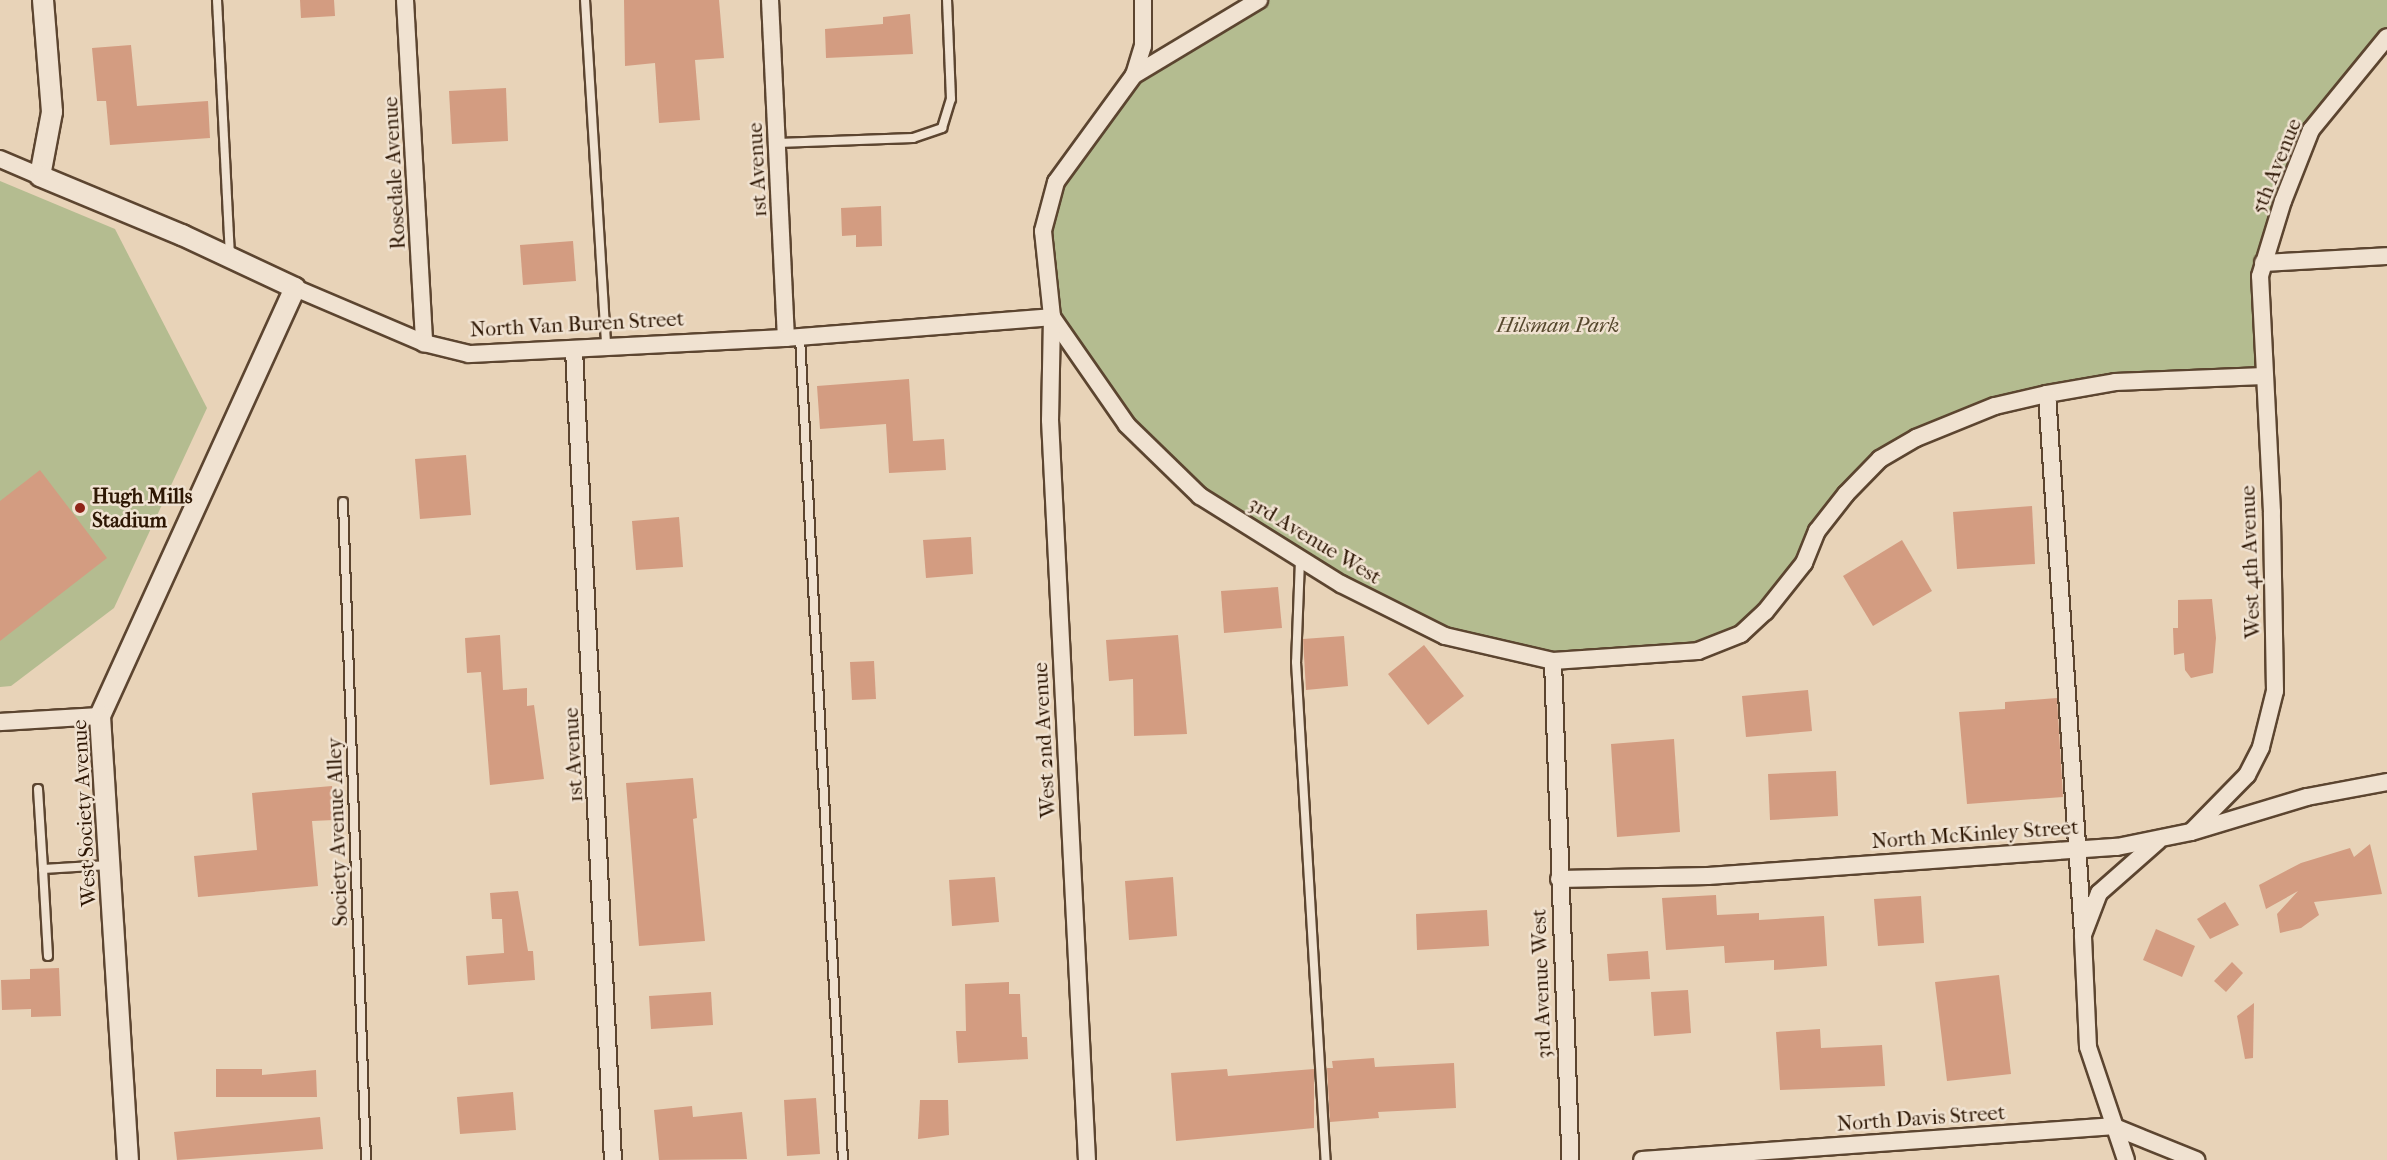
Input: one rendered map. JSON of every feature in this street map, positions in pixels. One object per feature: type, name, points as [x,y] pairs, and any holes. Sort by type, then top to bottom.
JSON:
[{"type":"street","points":[[40,176],[52,112],[43,0]]},
{"type":"street","name":"Rosedale Avenue","points":[[405,0],[424,343]]},
{"type":"street","name":"1st Avenue","points":[[770,0],[793,337]]},
{"type":"street","points":[[1134,75],[1143,46],[1143,0]]},
{"type":"street","name":"3rd Avenue West","points":[[1259,0],[1134,75],[1056,182],[1043,231],[1052,317],[1127,425],[1167,467],[1200,496],[1300,560],[1445,636],[1553,661],[1570,1160]]},
{"type":"street","name":"5th Avenue","points":[[2263,263],[2311,130],[2387,37]]},
{"type":"street","name":"North Van Buren Street","points":[[0,159],[424,343],[469,354],[793,337],[1052,317]]},
{"type":"street","points":[[2263,263],[2387,256]]},
{"type":"street","name":"West 4th Avenue","points":[[2191,832],[2247,775],[2261,747],[2275,691],[2272,512],[2260,276],[2263,263]]},
{"type":"street","name":"West Society Avenue","points":[[128,1160],[100,716],[295,288]]},
{"type":"street","name":"West 2nd Avenue","points":[[1052,317],[1050,420],[1087,1160]]},
{"type":"street","name":"1st Avenue","points":[[574,349],[613,1160]]},
{"type":"street","points":[[1553,661],[1698,651],[1730,640],[1765,612],[1794,576],[1817,531],[1880,459],[1955,420],[2047,394],[2115,382],[2264,376]]},
{"type":"street","points":[[2047,394],[2075,850],[2083,934],[2088,1047],[2112,1126],[2126,1160]]},
{"type":"street","points":[[0,722],[100,716]]},
{"type":"street","name":"North McKinley Street","points":[[1559,879],[1708,876],[2075,850],[2160,839],[2191,832],[2307,796],[2387,782]]},
{"type":"street","points":[[2083,934],[2100,893],[2160,839]]},
{"type":"street","name":"North Davis Street","points":[[1642,1160],[2112,1126],[2196,1160]]},
{"type":"lane","points":[[217,0],[230,257]]},
{"type":"lane","points":[[585,0],[606,347]]},
{"type":"lane","points":[[778,143],[913,138],[942,128],[951,99],[947,0]]},
{"type":"lane","points":[[793,337],[843,1160]]},
{"type":"lane","name":"Society Avenue Alley","points":[[343,502],[366,1160]]},
{"type":"lane","points":[[1300,560],[1296,662],[1326,1160]]},
{"type":"lane","points":[[38,789],[48,956]]},
{"type":"lane","points":[[43,869],[109,865]]},
{"type":"green space","name":"Hilsman Park","points":[[1264,0],[2387,0],[2387,29],[2332,92],[2255,276],[2260,372],[1986,404],[1875,458],[1799,563],[1740,629],[1697,649],[1553,658],[1445,633],[1341,582],[1168,466],[1057,320],[1045,233],[1058,183],[1129,88]]},
{"type":"green space","name":"Hugh Mills Stadium","points":[[0,181],[115,229],[207,408],[114,608],[11,686],[0,687]]},
{"type":"building","points":[[300,0],[334,0],[335,16],[301,18]]},
{"type":"building","points":[[624,0],[719,0],[724,58],[695,60],[700,120],[659,123],[655,63],[625,66]]},
{"type":"building","points":[[910,14],[913,54],[826,58],[825,29],[883,24],[883,17]]},
{"type":"building","points":[[131,45],[137,106],[208,101],[210,138],[110,145],[106,101],[97,101],[92,48]]},
{"type":"building","points":[[506,88],[508,141],[452,144],[449,91]]},
{"type":"building","points":[[881,206],[882,246],[856,247],[856,235],[842,236],[841,208]]},
{"type":"building","points":[[573,241],[576,281],[523,285],[520,245]]},
{"type":"building","points":[[909,379],[913,441],[944,439],[946,470],[889,473],[886,424],[820,429],[817,386]]},
{"type":"building","points":[[466,455],[471,515],[420,519],[415,459]]},
{"type":"building","points":[[40,470],[107,558],[0,641],[0,501]]},
{"type":"building","points":[[2032,506],[2035,564],[1957,569],[1953,512]]},
{"type":"building","points":[[679,517],[683,567],[636,570],[632,521]]},
{"type":"building","points":[[971,537],[973,574],[926,578],[923,540]]},
{"type":"building","points":[[1902,540],[1932,591],[1873,626],[1843,576]]},
{"type":"building","points":[[1278,587],[1282,628],[1224,633],[1221,591]]},
{"type":"building","points":[[2212,599],[2216,638],[2213,673],[2191,678],[2185,670],[2184,653],[2174,655],[2173,628],[2178,628],[2178,600]]},
{"type":"building","points":[[500,635],[503,690],[527,688],[527,706],[534,705],[544,779],[490,785],[481,672],[467,673],[465,638]]},
{"type":"building","points":[[1178,635],[1187,734],[1134,736],[1133,679],[1109,681],[1106,640]]},
{"type":"building","points":[[1344,636],[1348,686],[1306,690],[1303,639]]},
{"type":"building","points":[[1424,645],[1464,696],[1428,725],[1388,674]]},
{"type":"building","points":[[874,661],[876,699],[852,700],[850,662]]},
{"type":"building","points":[[1808,690],[1812,731],[1746,737],[1742,696]]},
{"type":"building","points":[[2057,698],[2063,797],[1967,804],[1959,712],[2005,709],[2005,702]]},
{"type":"building","points":[[1674,739],[1680,832],[1617,837],[1611,744]]},
{"type":"building","points":[[1836,771],[1838,816],[1770,820],[1768,774]]},
{"type":"building","points":[[693,778],[697,818],[693,819],[705,941],[639,946],[626,783]]},
{"type":"building","points":[[332,786],[334,820],[312,821],[318,886],[198,897],[194,856],[257,850],[252,793]]},
{"type":"building","points":[[2370,844],[2382,894],[2314,902],[2319,915],[2301,928],[2280,933],[2277,914],[2298,891],[2266,909],[2259,885],[2301,863],[2350,848],[2354,857]]},
{"type":"building","points":[[995,877],[999,922],[952,926],[949,880]]},
{"type":"building","points":[[1173,877],[1177,936],[1129,940],[1125,881]]},
{"type":"building","points":[[518,891],[528,951],[533,951],[535,980],[468,985],[466,956],[504,953],[502,919],[492,919],[490,893]]},
{"type":"building","points":[[1716,895],[1717,915],[1759,913],[1759,920],[1824,916],[1827,966],[1774,970],[1774,960],[1725,963],[1724,946],[1666,950],[1662,898]]},
{"type":"building","points":[[1921,896],[1924,943],[1878,946],[1874,899]]},
{"type":"building","points":[[2225,902],[2239,925],[2210,939],[2197,919]]},
{"type":"building","points":[[1487,910],[1489,946],[1417,950],[1416,914]]},
{"type":"building","points":[[2156,929],[2195,946],[2182,977],[2143,960]]},
{"type":"building","points":[[1648,951],[1650,979],[1609,981],[1607,954]]},
{"type":"building","points":[[2232,962],[2243,973],[2226,992],[2214,981]]},
{"type":"building","points":[[59,968],[61,1016],[31,1017],[31,1009],[2,1010],[1,980],[30,979],[30,969]]},
{"type":"building","points":[[1999,975],[2011,1074],[1947,1081],[1935,982]]},
{"type":"building","points":[[1009,982],[1009,994],[1020,994],[1022,1037],[1027,1037],[1028,1059],[958,1063],[956,1031],[966,1031],[965,984]]},
{"type":"building","points":[[1688,990],[1691,1033],[1654,1036],[1651,992]]},
{"type":"building","points":[[711,992],[713,1025],[651,1029],[649,996]]},
{"type":"building","points":[[2254,1003],[2253,1058],[2245,1059],[2237,1016]]},
{"type":"building","points":[[1820,1029],[1821,1048],[1882,1045],[1885,1086],[1780,1090],[1776,1032]]},
{"type":"building","points":[[1374,1058],[1375,1067],[1454,1063],[1456,1108],[1378,1112],[1379,1118],[1330,1122],[1327,1068],[1333,1068],[1332,1061]]},
{"type":"building","points":[[216,1069],[262,1069],[262,1075],[316,1070],[317,1097],[216,1097]]},
{"type":"building","points":[[1227,1069],[1228,1076],[1314,1069],[1314,1128],[1176,1141],[1171,1073]]},
{"type":"building","points":[[513,1092],[516,1130],[460,1134],[457,1097]]},
{"type":"building","points":[[816,1098],[820,1154],[787,1156],[784,1100]]},
{"type":"building","points":[[920,1100],[948,1100],[949,1135],[918,1139]]},
{"type":"building","points":[[692,1106],[693,1117],[742,1112],[747,1159],[659,1160],[654,1110]]},
{"type":"building","points":[[320,1117],[323,1149],[177,1160],[174,1132]]},
{"type":"place","name":"Hugh Mills Stadium","points":[[80,508]]}]
